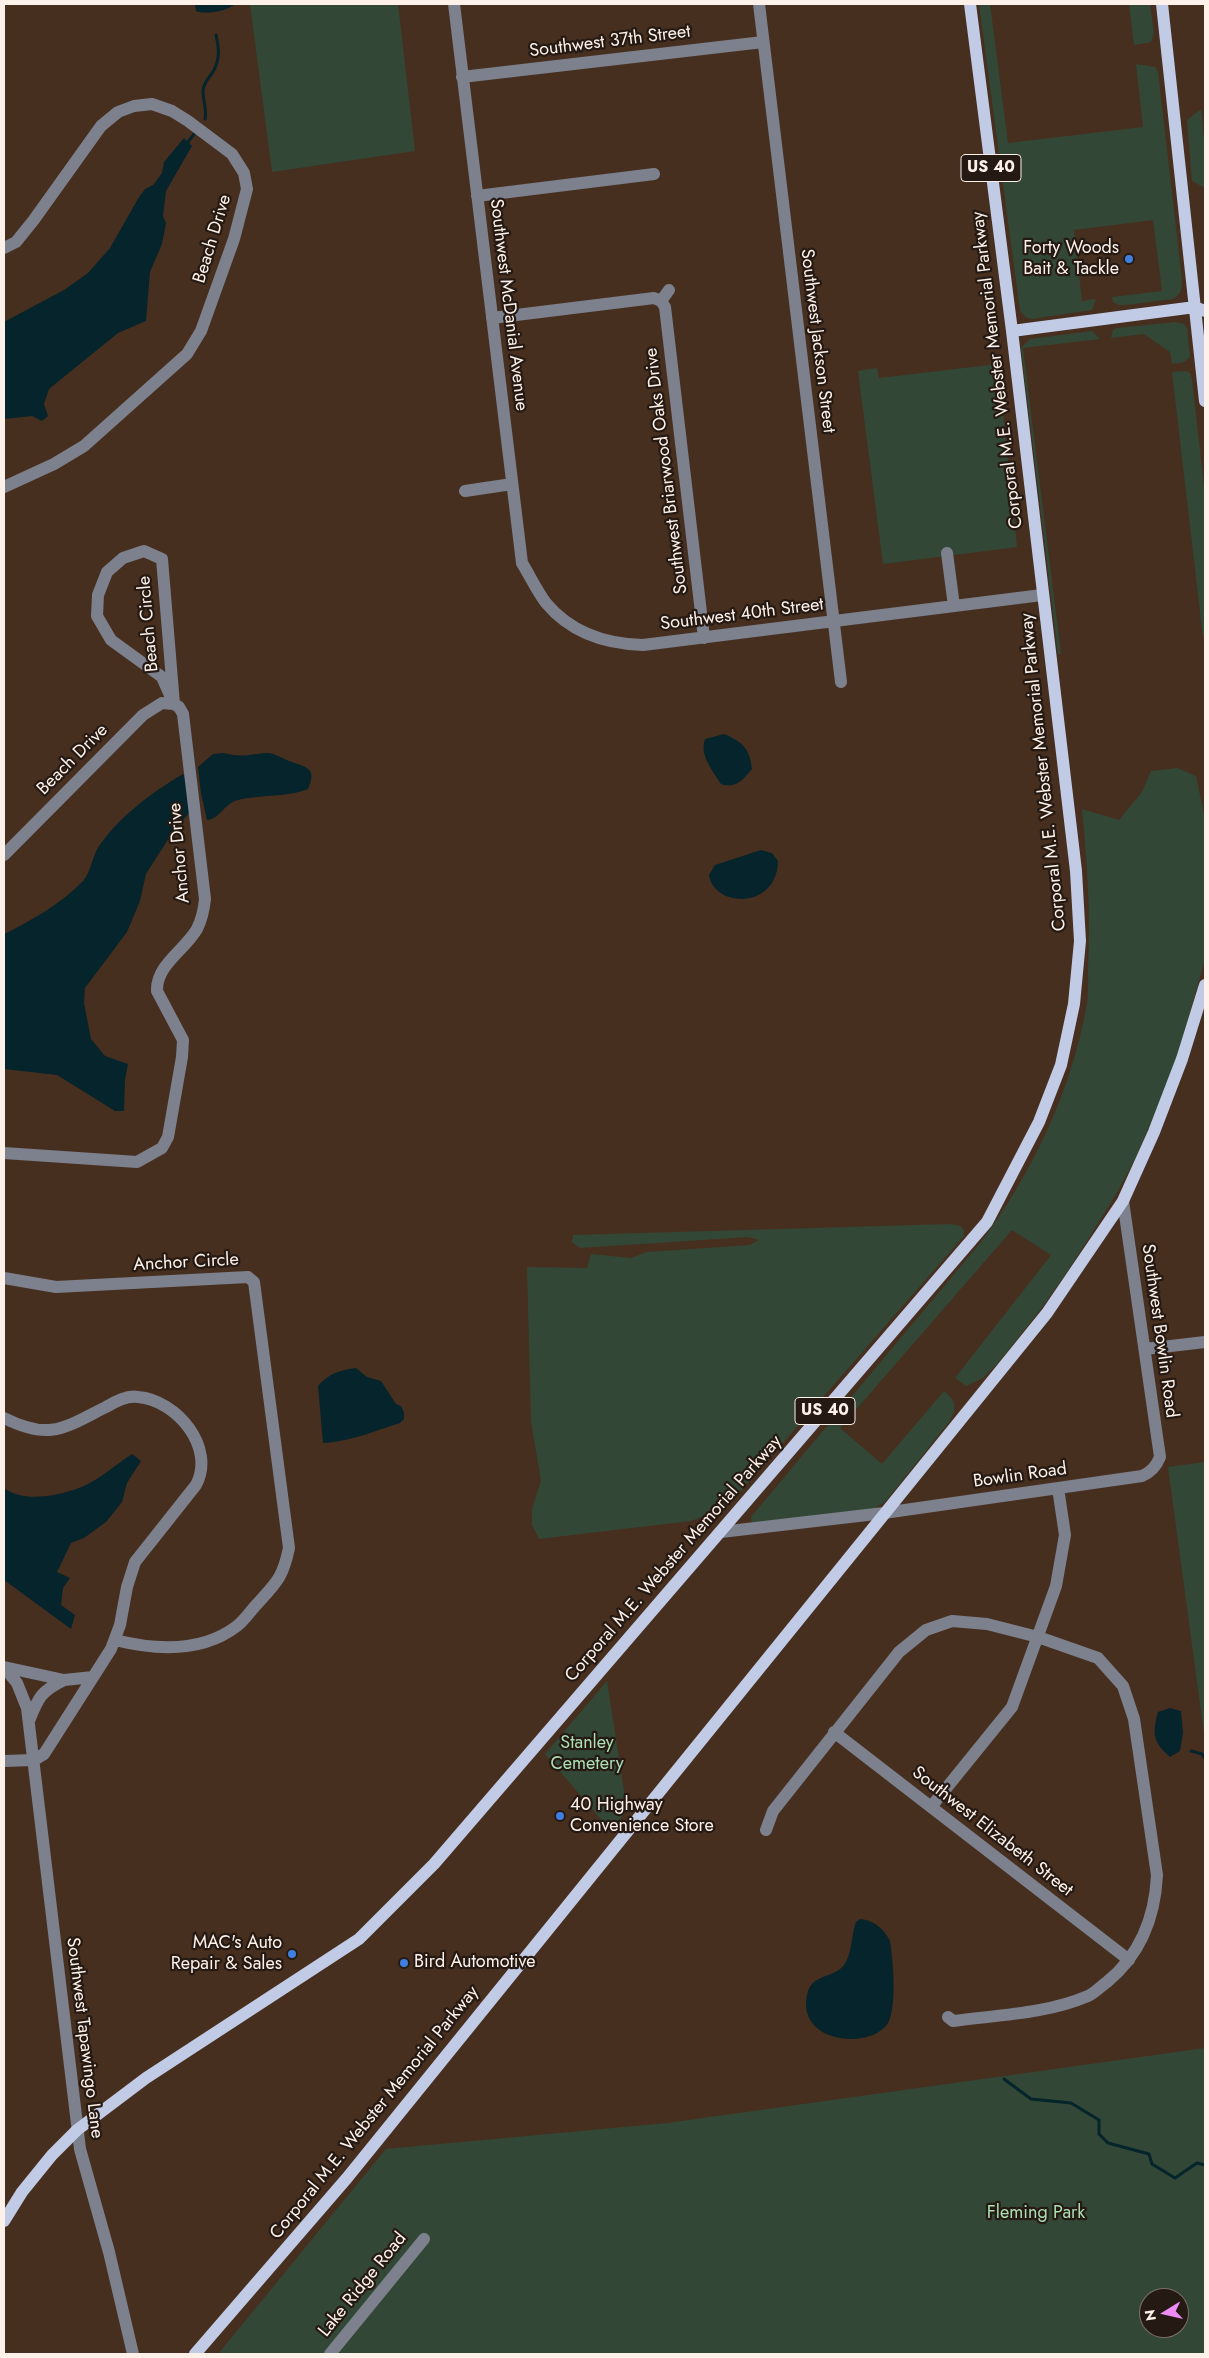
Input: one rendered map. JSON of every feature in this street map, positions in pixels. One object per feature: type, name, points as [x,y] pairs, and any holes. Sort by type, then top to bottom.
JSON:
[{"type":"main road","name":"Corporal M.E. Webster Memorial Parkway","points":[[4,2221],[22,2192],[52,2155],[77,2130],[146,2078],[359,1939],[434,1864],[987,1222],[1039,1122],[1061,1065],[1074,1004],[1080,942],[1076,871],[1012,331],[970,4]]},
{"type":"main road","points":[[1162,4],[1191,270],[1202,306],[1202,365],[1205,402]]},
{"type":"main road","points":[[1191,270],[1205,284]]},
{"type":"main road","points":[[1012,331],[1202,306]]},
{"type":"main road","points":[[1202,365],[1205,342]]},
{"type":"main road","name":"Corporal M.E. Webster Memorial Parkway","points":[[195,2354],[347,2178],[1047,1312],[1123,1201],[1154,1132],[1182,1059],[1205,985]]},
{"type":"street","name":"Southwest McDanial Avenue","points":[[454,4],[522,563],[546,603]]},
{"type":"street","name":"Southwest Jackson Street","points":[[759,4],[841,682]]},
{"type":"street","name":"Southwest 37th Street","points":[[462,77],[763,42]]},
{"type":"street","name":"Beach Drive","points":[[4,248],[16,242],[101,126],[118,112],[134,106],[152,104],[172,111],[232,154],[239,162],[244,173],[247,189],[234,239],[200,331],[187,354],[84,446],[54,464],[4,487]]},
{"type":"street","points":[[477,196],[654,174]]},
{"type":"street","points":[[492,318],[654,298],[661,301],[669,290]]},
{"type":"street","name":"Southwest Briarwood Oaks Drive","points":[[661,301],[665,307],[704,638]]},
{"type":"street","points":[[465,491],[512,484]]},
{"type":"street","name":"Beach Circle","points":[[144,552],[162,559],[174,704],[162,677],[111,640],[97,616],[98,595],[107,572],[123,558],[144,552]]},
{"type":"street","points":[[947,553],[954,606]]},
{"type":"street","name":"Southwest 40th Street","points":[[546,603],[566,623],[586,634],[606,641],[643,645],[1042,595]]},
{"type":"street","name":"Beach Drive","points":[[4,855],[143,716],[162,703],[174,704]]},
{"type":"street","name":"Anchor Drive","points":[[4,1153],[137,1162],[162,1148],[168,1137],[182,1057],[182,1040],[157,990],[157,983],[161,972],[196,930],[202,917],[206,899],[183,714],[179,707],[174,704]]},
{"type":"street","name":"Southwest Bowlin Road","points":[[1123,1201],[1160,1457],[1157,1465]]},
{"type":"street","name":"Anchor Circle","points":[[8,1280],[56,1287],[248,1277],[254,1282],[289,1548],[280,1579],[237,1626],[211,1639],[191,1645],[166,1648],[140,1646],[116,1640]]},
{"type":"street","points":[[1145,1349],[1205,1342]]},
{"type":"street","points":[[4,1418],[32,1430],[41,1432],[54,1430],[66,1427],[125,1398],[138,1396],[152,1400],[169,1409],[191,1430],[198,1443],[202,1466],[201,1475],[135,1562],[127,1587],[116,1640],[44,1754],[34,1760],[4,1761]]},
{"type":"street","name":"Bowlin Road","points":[[721,1532],[884,1513],[1142,1476],[1149,1473],[1157,1465]]},
{"type":"street","points":[[931,1807],[1012,1707],[1056,1586],[1065,1535],[1058,1488]]},
{"type":"street","points":[[766,1830],[773,1811],[834,1732],[898,1652],[926,1630],[952,1621],[986,1624],[1038,1637],[1098,1658],[1123,1686],[1134,1719],[1157,1875],[1156,1898],[1142,1940],[1121,1970],[1090,1995],[1046,2009],[953,2021],[948,2017]]},
{"type":"street","points":[[4,1666],[64,1680],[93,1677]]},
{"type":"street","points":[[4,1666],[12,1675],[23,1694],[29,1721]]},
{"type":"street","points":[[29,1721],[40,1696],[48,1688],[64,1680]]},
{"type":"street","name":"Southwest Tapawingo Lane","points":[[29,1721],[80,2149],[109,2252],[133,2354]]},
{"type":"street","name":"Southwest Elizabeth Street","points":[[834,1732],[1129,1960]]},
{"type":"street","name":"Lake Ridge Road","points":[[330,2354],[424,2239]]},
{"type":"green space","points":[[250,4],[398,4],[415,151],[272,172]]},
{"type":"green space","points":[[979,4],[990,4],[1008,143],[1143,127],[1136,64],[1155,67],[1158,72],[1182,280],[1180,291],[1173,299],[1126,305],[1119,305],[1113,302],[1112,297],[1162,291],[1153,220],[1074,230],[1082,301],[1096,299],[1092,310],[1032,319],[1027,318],[1020,311]]},
{"type":"green space","points":[[1129,4],[1150,4],[1154,34],[1151,42],[1134,45]]},
{"type":"green space","points":[[1201,109],[1205,150],[1205,188],[1192,181],[1187,120]]},
{"type":"green space","points":[[1175,322],[1184,324],[1187,328],[1190,357],[1184,362],[1172,364],[1170,352],[1144,334],[1111,338],[1113,330],[1117,328]]},
{"type":"green space","points":[[1092,331],[1100,339],[1023,348],[1061,654],[1058,654],[1021,348],[1030,339]]},
{"type":"green space","points":[[998,364],[1017,547],[883,564],[858,371],[877,368],[879,378]]},
{"type":"green space","points":[[1186,371],[1190,373],[1192,379],[1205,496],[1205,637],[1203,637],[1172,372]]},
{"type":"green space","points":[[1177,768],[1196,776],[1204,814],[1205,807],[1205,960],[1173,1071],[1136,1157],[1115,1196],[1071,1266],[1041,1309],[997,1364],[983,1378],[966,1386],[955,1378],[1051,1255],[1012,1230],[840,1428],[882,1464],[944,1391],[953,1402],[954,1409],[949,1422],[885,1502],[873,1509],[752,1524],[751,1517],[981,1242],[1017,1188],[1047,1132],[1059,1102],[1079,1041],[1087,1004],[1089,908],[1082,809],[1119,820],[1142,792],[1151,771]]},
{"type":"green space","points":[[950,1224],[960,1226],[964,1230],[964,1236],[732,1501],[723,1497],[702,1517],[691,1521],[539,1539],[532,1525],[532,1509],[541,1481],[531,1421],[527,1267],[587,1268],[591,1254],[631,1258],[647,1252],[750,1245],[759,1240],[748,1237],[580,1248],[572,1242],[573,1235]]},
{"type":"green space","points":[[1205,1462],[1205,1741],[1168,1467]]},
{"type":"green space","name":"Stanley Cemetery","points":[[607,1681],[627,1810],[611,1831],[545,1754]]},
{"type":"green space","name":"Fleming Park","points":[[1205,2048],[1205,2354],[218,2354],[386,2149],[667,2123]]},
{"type":"water","points":[[195,4],[235,4],[222,10],[205,13],[196,11]]},
{"type":"water","points":[[184,138],[192,146],[166,191],[163,216],[166,223],[162,244],[150,272],[146,321],[118,333],[49,389],[44,404],[48,416],[42,421],[32,416],[4,419],[4,322],[64,290],[88,273],[110,248],[139,197],[145,189],[153,185],[162,173],[164,162]]},
{"type":"water","points":[[724,734],[741,743],[747,751],[752,769],[742,780],[731,785],[721,784],[708,763],[704,751],[705,739]]},
{"type":"water","points":[[270,753],[308,769],[312,776],[311,782],[308,789],[300,792],[235,801],[214,818],[207,820],[198,767],[213,754],[242,755]]},
{"type":"water","points":[[183,774],[187,780],[190,812],[174,830],[146,874],[140,901],[127,932],[85,988],[84,1003],[91,1039],[105,1056],[128,1064],[125,1080],[124,1111],[115,1111],[57,1075],[4,1069],[4,934],[46,911],[75,889],[86,877],[99,846],[116,825],[148,797]]},
{"type":"water","points":[[761,850],[772,853],[778,861],[775,877],[768,888],[757,896],[745,899],[733,898],[722,894],[713,886],[709,875],[715,865]]},
{"type":"water","points":[[356,1368],[367,1377],[381,1381],[396,1404],[401,1406],[404,1419],[400,1423],[362,1436],[323,1443],[318,1386],[335,1373]]},
{"type":"water","points":[[132,1454],[141,1461],[127,1483],[122,1502],[106,1522],[84,1538],[71,1543],[57,1572],[70,1578],[63,1588],[61,1605],[75,1615],[71,1629],[4,1580],[4,1488],[12,1493],[31,1497],[61,1493],[92,1482]]},
{"type":"water","points":[[1170,1708],[1181,1711],[1183,1733],[1180,1751],[1170,1757],[1157,1742],[1155,1726],[1158,1712]]},
{"type":"water","points":[[860,1919],[870,1921],[878,1926],[890,1941],[894,1981],[893,2003],[889,2021],[881,2031],[868,2037],[853,2039],[837,2038],[823,2032],[812,2023],[806,2009],[808,1991],[815,1982],[840,1969],[847,1961],[854,1927]]},
{"type":"waterway","points":[[205,119],[203,88],[214,70],[218,57],[216,35]]},
{"type":"waterway","points":[[188,142],[194,134]]},
{"type":"waterway","points":[[1191,1751],[1202,1754],[1205,1758]]},
{"type":"waterway","points":[[1004,2079],[1031,2099],[1071,2103],[1099,2120],[1099,2134],[1108,2143],[1149,2154],[1152,2164],[1175,2178],[1197,2163],[1205,2165]]},
{"type":"place","name":"Forty Woods Bait & Tackle","points":[[1129,259]]},
{"type":"place","name":"40 Highway Convenience Store","points":[[560,1816]]},
{"type":"place","name":"MAC's Auto Repair & Sales","points":[[292,1954]]},
{"type":"place","name":"Bird Automotive","points":[[404,1963]]}]
